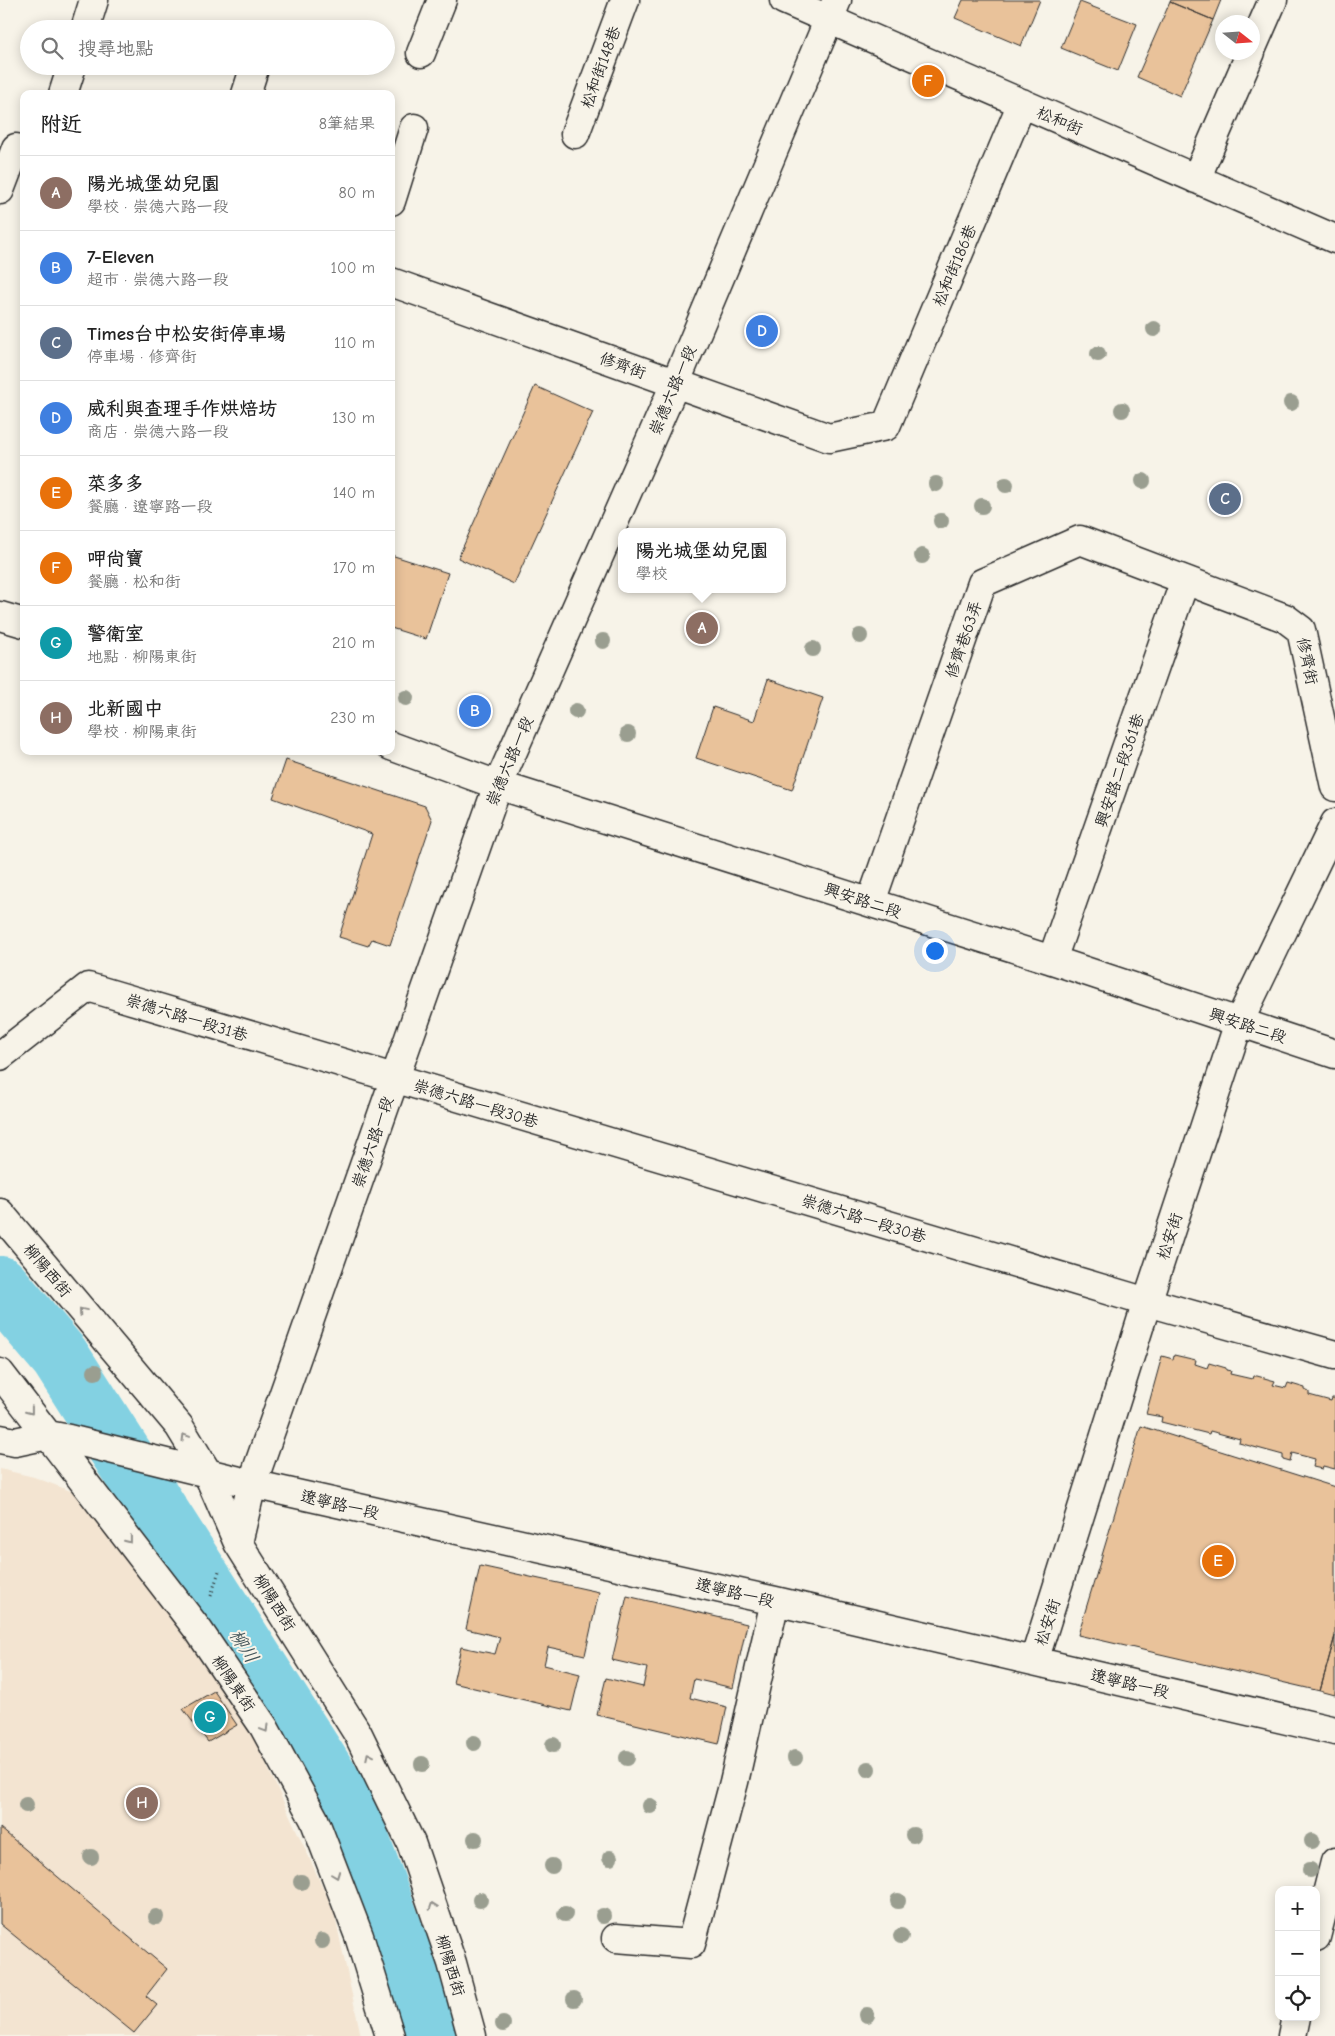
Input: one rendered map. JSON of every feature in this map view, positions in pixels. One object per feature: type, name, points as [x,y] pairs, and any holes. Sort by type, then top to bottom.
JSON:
[{"type":"street","points":[[88,20],[94,0]]},
{"type":"street","points":[[421,53],[442,0]]},
{"type":"street","name":"松和街148巷","points":[[575,134],[625,0]]},
{"type":"street","name":"松和街","points":[[784,0],[833,9],[1022,103],[1335,239]]},
{"type":"street","points":[[1260,30],[1273,0]]},
{"type":"street","name":"崇德六路一段","points":[[238,1543],[252,1484],[498,785],[675,384],[833,9]]},
{"type":"street","points":[[1196,179],[1248,60]]},
{"type":"street","points":[[64,90],[69,75]]},
{"type":"street","points":[[247,90],[252,75]]},
{"type":"street","name":"松和街186巷","points":[[886,426],[1022,103]]},
{"type":"street","points":[[395,188],[414,128]]},
{"type":"street","points":[[0,190],[13,147]]},
{"type":"street","name":"修齊街","points":[[395,283],[829,438],[886,426]]},
{"type":"street","name":"修齊巷63弄","points":[[871,902],[982,583],[1080,540],[1185,580]]},
{"type":"street","name":"修齊街","points":[[1185,580],[1285,618],[1301,630],[1335,787]]},
{"type":"street","name":"興安路二段361巷","points":[[1052,960],[1185,580]]},
{"type":"street","points":[[0,616],[20,622]]},
{"type":"street","name":"興安路二段","points":[[395,747],[498,785],[1052,960],[1335,1054]]},
{"type":"street","name":"松安街","points":[[1034,1661],[1147,1302],[1239,1022],[1335,823]]},
{"type":"street","name":"崇德六路一段31巷","points":[[0,1056],[88,987],[394,1078]]},
{"type":"street","name":"崇德六路一段30巷","points":[[394,1078],[1147,1302],[1335,1355]]},
{"type":"street","name":"柳陽西街","points":[[0,1213],[179,1426],[207,1472],[238,1543],[358,1734],[411,1844],[452,1963],[472,2036]]},
{"type":"street","name":"柳陽東街","points":[[0,1373],[58,1437],[199,1631],[264,1727],[314,1819],[359,1936],[390,2036]]},
{"type":"street","points":[[0,1439],[15,1442],[58,1437]]},
{"type":"street","name":"遼寧路一段","points":[[58,1437],[252,1484],[775,1601],[1335,1731]]},
{"type":"street","points":[[616,1938],[691,1944],[734,1782],[775,1601]]},
{"type":"street","points":[[1318,1931],[1335,1862]]},
{"type":"street","points":[[1292,2036],[1295,2021]]},
{"type":"shaded area","points":[[0,1469],[34,1477],[81,1495],[246,1720],[334,1912],[361,2036],[0,2036]]},
{"type":"building","points":[[963,0],[1040,0],[1021,46],[955,18]]},
{"type":"building","points":[[1171,0],[1221,0],[1213,20],[1170,2]]},
{"type":"building","points":[[1080,2],[1137,24],[1118,71],[1061,48]]},
{"type":"building","points":[[1170,2],[1213,20],[1180,96],[1137,77]]},
{"type":"building","points":[[535,386],[593,412],[514,584],[458,558]]},
{"type":"building","points":[[395,556],[448,573],[426,639],[395,629]]},
{"type":"building","points":[[768,679],[823,698],[792,790],[696,758],[713,707],[754,721]]},
{"type":"building","points":[[286,760],[425,806],[432,820],[390,945],[372,939],[368,946],[339,937],[372,834],[273,798]]},
{"type":"building","points":[[1174,1355],[1196,1360],[1195,1364],[1207,1368],[1209,1363],[1226,1368],[1226,1370],[1231,1371],[1230,1374],[1252,1379],[1253,1376],[1257,1376],[1275,1381],[1273,1385],[1286,1388],[1288,1383],[1305,1388],[1309,1395],[1331,1401],[1332,1398],[1335,1398],[1335,1469],[1323,1466],[1322,1469],[1313,1467],[1315,1459],[1292,1453],[1290,1461],[1283,1459],[1283,1455],[1239,1443],[1240,1439],[1210,1431],[1209,1434],[1161,1422],[1162,1417],[1146,1414],[1162,1356],[1173,1359]]},
{"type":"building","points":[[1141,1426],[1335,1487],[1335,1636],[1320,1691],[1078,1635]]},
{"type":"building","points":[[480,1566],[599,1592],[585,1655],[548,1647],[544,1665],[580,1674],[571,1711],[453,1683],[461,1647],[495,1654],[500,1637],[466,1629]]},
{"type":"building","points":[[627,1596],[747,1624],[733,1688],[694,1679],[690,1698],[727,1707],[719,1744],[597,1715],[606,1678],[643,1687],[647,1668],[612,1660]]},
{"type":"building","points":[[1335,1636],[1335,1695],[1320,1691]]},
{"type":"building","points":[[214,1691],[237,1725],[208,1742],[183,1709]]},
{"type":"building","points":[[0,1828],[167,1969],[146,1996],[157,2005],[134,2033],[0,1924]]},
{"type":"waterway","name":"柳川","points":[[0,1286],[60,1357],[348,1809],[432,2036]]},
{"type":"place","name":"呷尚寶","points":[[928,81]]},
{"type":"place","name":"威利與查理手作烘焙坊","points":[[762,331]]},
{"type":"place","name":"Times台中松安街停車場","points":[[1225,499]]},
{"type":"place","name":"陽光城堡幼兒園","points":[[702,628]]},
{"type":"place","name":"7-Eleven","points":[[475,711]]},
{"type":"place","name":"菜多多","points":[[1218,1561]]},
{"type":"place","name":"警衛室","points":[[210,1717]]},
{"type":"place","name":"北新國中","points":[[142,1803]]}]
